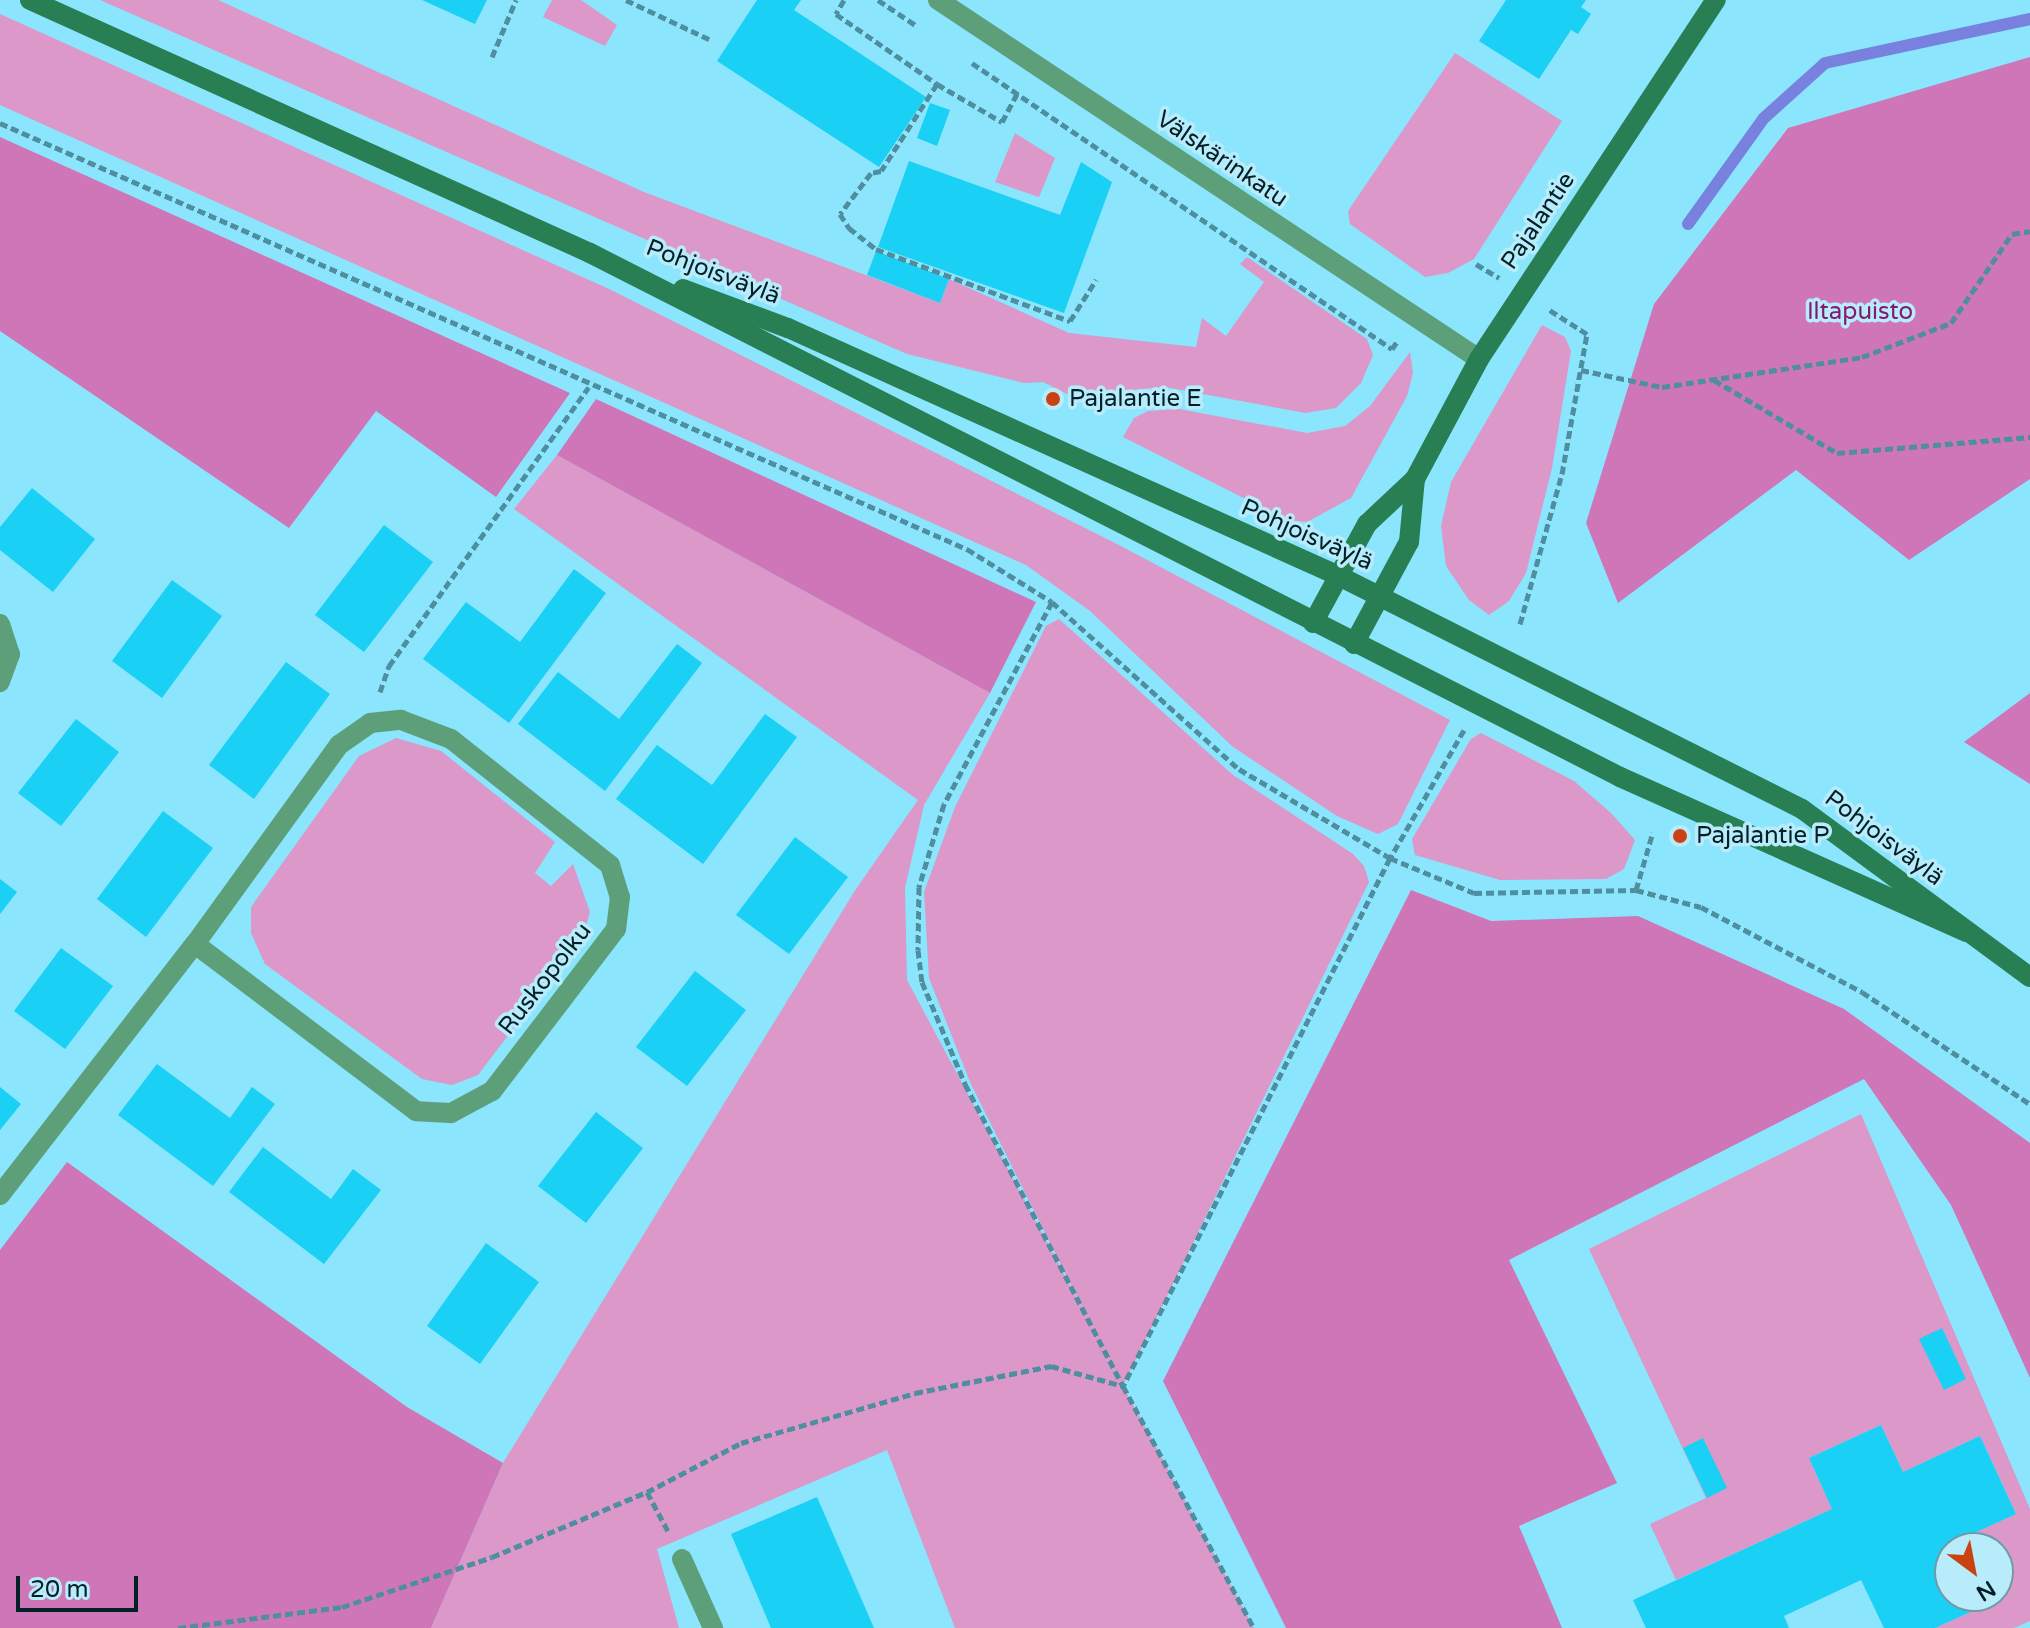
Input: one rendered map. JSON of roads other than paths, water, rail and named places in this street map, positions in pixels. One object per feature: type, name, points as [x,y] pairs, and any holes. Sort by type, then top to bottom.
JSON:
[{"type":"main road","name":"Pohjoisväylä","points":[[30,0],[590,253],[1620,777],[1966,932]]},
{"type":"main road","name":"Pajalantie","points":[[1313,623],[1367,524],[1415,479],[1479,359],[1716,0]]},
{"type":"main road","name":"Pohjoisväylä","points":[[590,253],[788,328],[1380,596],[1802,809],[2030,977]]},
{"type":"main road","name":"Pajalantie","points":[[1354,644],[1409,542],[1415,479]]},
{"type":"street","name":"Välskärinkatu","points":[[938,0],[1479,359]]},
{"type":"street","points":[[0,624],[10,654],[0,682]]},
{"type":"street","name":"Ruskopolku","points":[[401,720],[451,739],[610,865],[620,897],[616,929],[492,1091],[451,1113],[416,1111],[195,944],[339,745],[370,723],[401,720]]},
{"type":"street","points":[[0,1195],[195,944]]},
{"type":"street","points":[[682,1559],[713,1628]]},
{"type":"waterway","points":[[1688,224],[1764,118],[1825,63],[2030,19]]},
{"type":"place","name":"Pajalantie E","points":[[1053,399]]},
{"type":"place","name":"Pajalantie P","points":[[1680,836]]},
{"type":"park label","name":"Iltapuisto","points":[[1860,312]]}]
